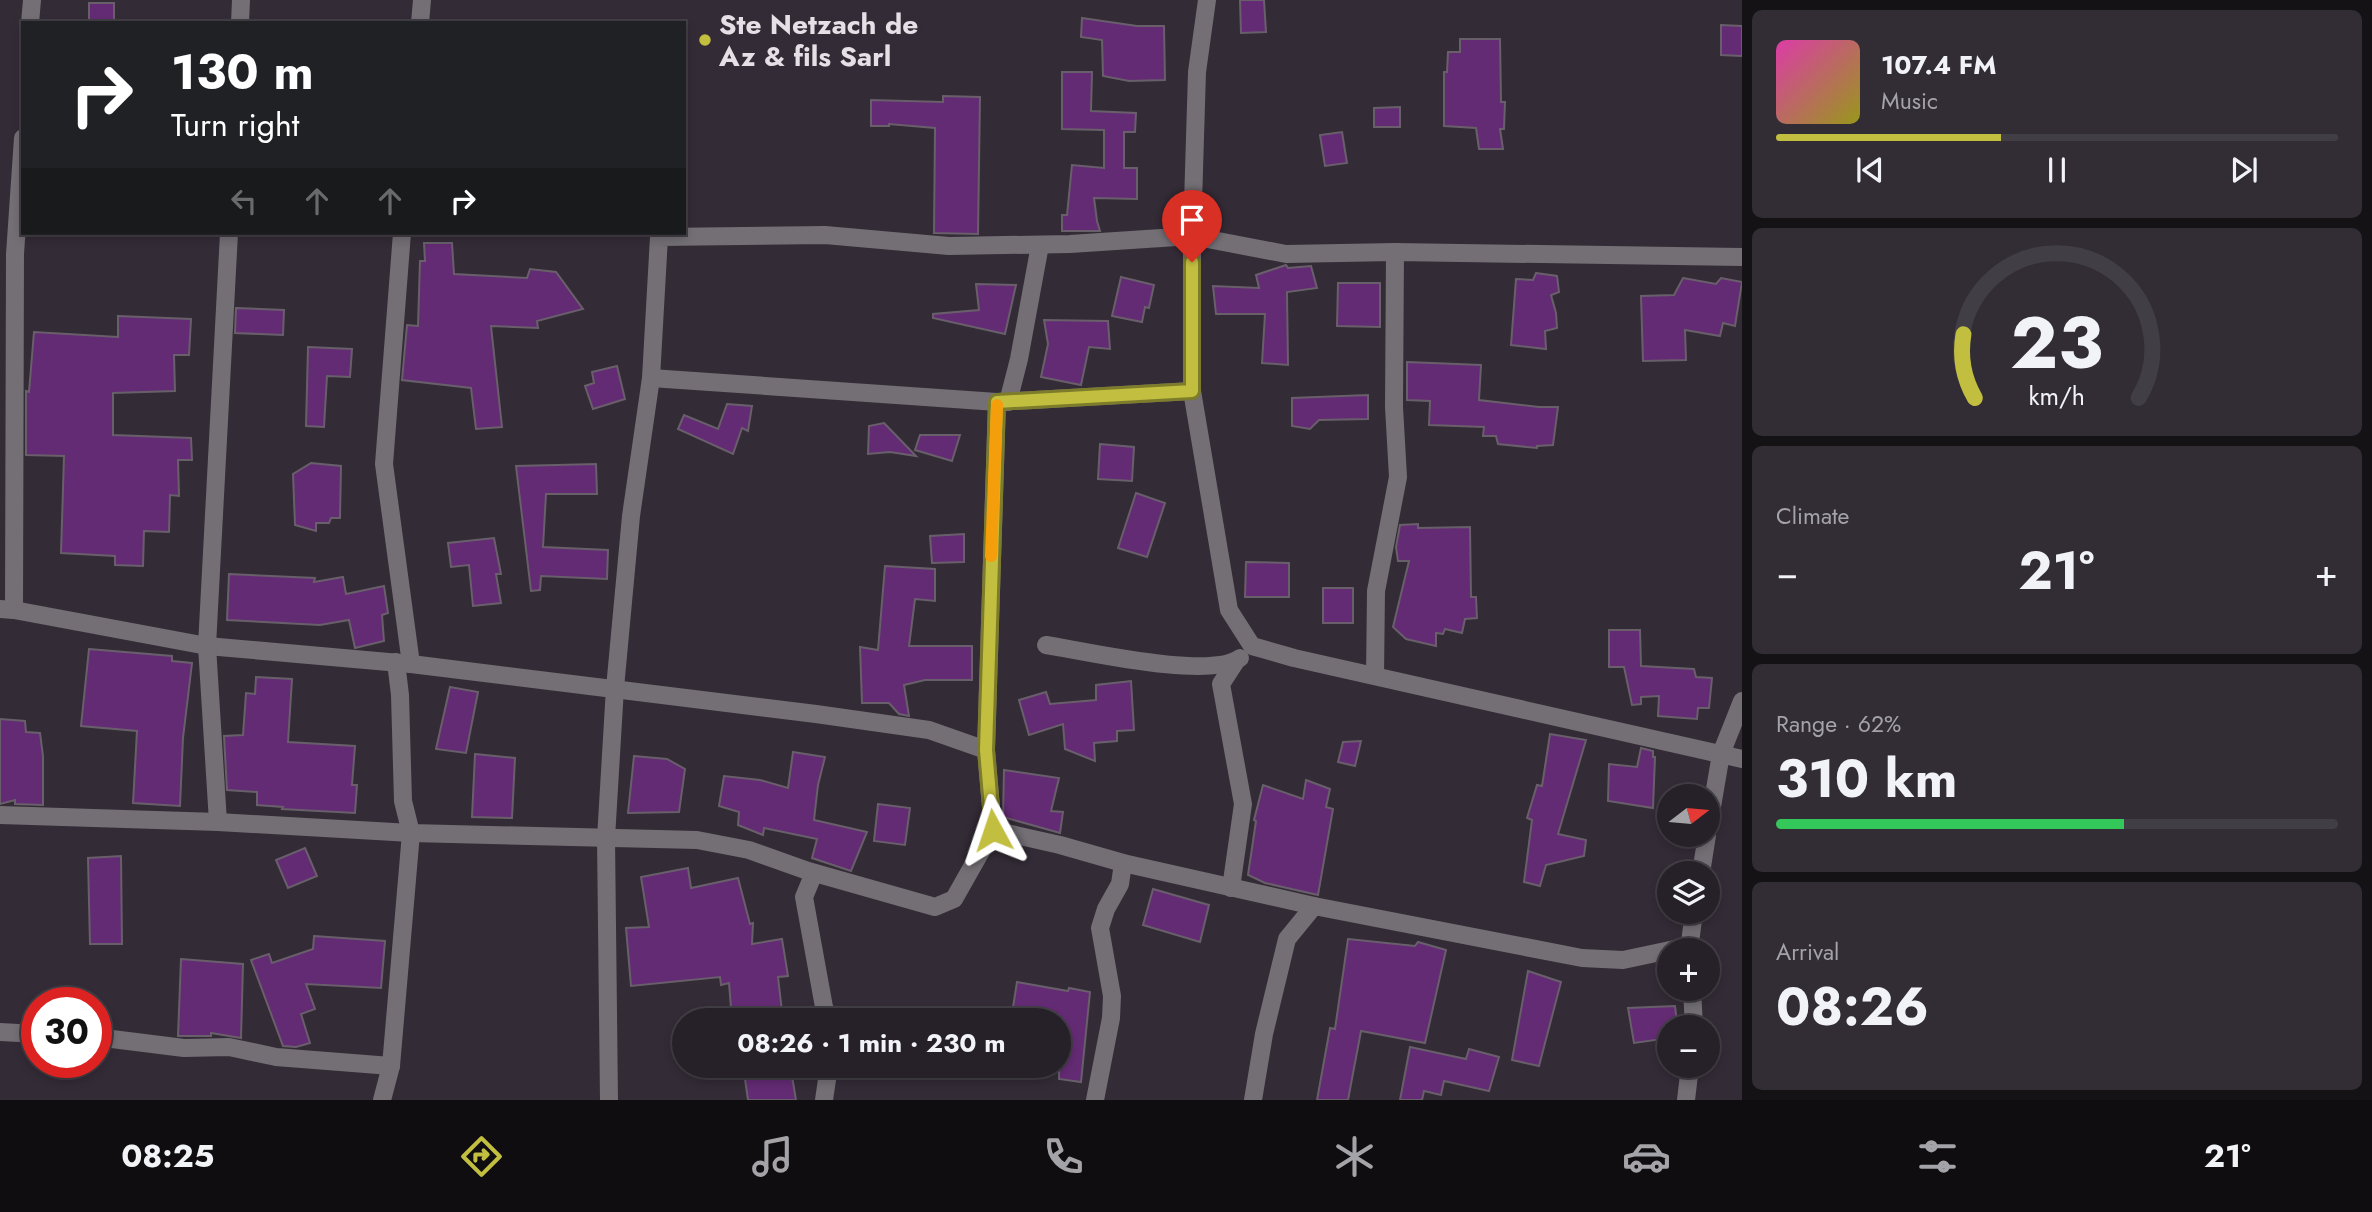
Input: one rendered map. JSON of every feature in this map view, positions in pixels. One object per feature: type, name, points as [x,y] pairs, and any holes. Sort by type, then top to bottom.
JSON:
[{"type":"street","points":[[30,21],[32,0]]},
{"type":"street","points":[[240,21],[241,0]]},
{"type":"street","points":[[420,21],[422,0]]},
{"type":"street","points":[[1207,0],[1197,72],[1192,236],[1192,391],[1228,610],[1252,646],[1294,658],[1742,759]]},
{"type":"street","points":[[21,167],[15,254],[7,610],[207,646],[404,663],[929,730],[986,750]]},
{"type":"street","points":[[218,822],[207,646],[229,235]]},
{"type":"street","points":[[382,1100],[391,1066],[411,833],[403,801],[400,695],[404,663],[384,464],[402,235]]},
{"type":"street","points":[[609,1100],[606,838],[615,688],[631,516],[651,378],[659,237],[825,235],[949,246],[1040,245],[1192,236],[1286,254],[1395,252],[1742,257]]},
{"type":"street","points":[[0,815],[218,822],[411,833],[697,840],[749,850],[814,873],[934,907],[954,899],[993,830],[986,750],[1002,402],[1019,359],[1040,245]]},
{"type":"street","points":[[1375,676],[1376,590],[1398,477],[1394,407],[1395,252]]},
{"type":"street","points":[[651,378],[1002,402],[1192,391]]},
{"type":"street","points":[[1046,645],[1154,663],[1211,666],[1236,661]]},
{"type":"street","points":[[1231,888],[1242,804],[1221,684],[1236,661],[1252,646]]},
{"type":"street","points":[[1716,784],[1721,754],[1742,701]]},
{"type":"street","points":[[993,830],[1231,888],[1582,958],[1623,960],[1657,954]]},
{"type":"street","points":[[1095,1100],[1111,1018],[1112,996],[1100,928],[1106,909],[1120,884],[1123,863]]},
{"type":"street","points":[[814,873],[804,897],[824,1008]]},
{"type":"street","points":[[1254,1100],[1264,1034],[1287,939],[1314,906]]},
{"type":"street","points":[[0,1032],[21,1033]]},
{"type":"street","points":[[112,1039],[184,1048],[229,1047],[276,1057],[391,1066]]},
{"type":"street","points":[[824,1100],[827,1078]]},
{"type":"street","points":[[1686,1100],[1689,1078]]},
{"type":"building","points":[[1240,0],[1264,0],[1266,32],[1241,33]]},
{"type":"building","points":[[89,3],[114,3],[114,21],[89,21]]},
{"type":"building","points":[[1082,18],[1137,26],[1164,26],[1165,80],[1129,81],[1103,76],[1102,40],[1081,37]]},
{"type":"building","points":[[1721,25],[1742,26],[1742,56],[1721,55]]},
{"type":"building","points":[[1460,39],[1500,39],[1501,102],[1505,102],[1504,129],[1500,129],[1503,149],[1479,149],[1476,128],[1444,126],[1444,72],[1447,72],[1448,52],[1460,52]]},
{"type":"building","points":[[1062,72],[1092,72],[1091,111],[1136,113],[1135,132],[1124,132],[1124,168],[1137,168],[1137,199],[1094,198],[1100,231],[1062,231],[1062,215],[1067,215],[1072,165],[1104,168],[1104,130],[1062,129]]},
{"type":"building","points":[[943,96],[980,97],[978,234],[934,233],[935,128],[889,124],[871,126],[871,100],[943,102]]},
{"type":"building","points":[[1400,107],[1400,127],[1374,127],[1374,108]]},
{"type":"building","points":[[1342,132],[1347,163],[1325,166],[1320,135]]},
{"type":"building","points":[[424,243],[452,243],[454,274],[527,278],[530,269],[556,272],[583,309],[537,321],[538,328],[491,326],[502,427],[476,429],[471,388],[402,380],[407,325],[418,326],[420,261],[425,261]]},
{"type":"building","points":[[1286,265],[1288,268],[1311,266],[1317,288],[1287,292],[1288,365],[1262,363],[1265,314],[1216,314],[1213,286],[1259,288],[1256,275]]},
{"type":"building","points":[[1536,273],[1557,276],[1559,292],[1551,295],[1557,328],[1545,331],[1546,349],[1511,345],[1516,279],[1533,280]]},
{"type":"building","points":[[1121,277],[1154,285],[1149,308],[1145,307],[1142,322],[1112,316]]},
{"type":"building","points":[[1683,278],[1716,284],[1721,278],[1742,282],[1735,326],[1723,323],[1720,336],[1685,330],[1686,360],[1643,361],[1641,296],[1674,295]]},
{"type":"building","points":[[1338,283],[1380,283],[1380,327],[1337,326]]},
{"type":"building","points":[[976,284],[1016,285],[1005,334],[933,318],[933,314],[979,310]]},
{"type":"building","points":[[236,308],[284,310],[283,335],[235,333]]},
{"type":"building","points":[[118,316],[191,319],[189,355],[174,355],[175,391],[113,393],[113,435],[191,438],[192,460],[178,460],[179,496],[170,495],[169,532],[144,531],[143,566],[115,565],[115,556],[61,553],[64,456],[26,455],[26,391],[29,392],[34,332],[118,337]]},
{"type":"building","points":[[1044,320],[1108,321],[1110,349],[1089,347],[1081,385],[1041,377],[1048,344]]},
{"type":"building","points":[[308,347],[352,349],[350,377],[327,376],[324,427],[306,426]]},
{"type":"building","points":[[1407,362],[1481,365],[1479,400],[1558,407],[1553,445],[1537,448],[1498,444],[1496,436],[1483,436],[1484,427],[1429,425],[1430,401],[1407,400]]},
{"type":"building","points":[[617,366],[625,399],[593,409],[585,386],[594,383],[592,372]]},
{"type":"building","points":[[1368,395],[1368,419],[1319,420],[1310,429],[1292,426],[1292,398]]},
{"type":"building","points":[[727,404],[752,406],[748,431],[742,428],[733,454],[678,429],[684,415],[718,429]]},
{"type":"building","points":[[884,423],[916,456],[890,452],[868,454],[869,426]]},
{"type":"building","points":[[920,435],[960,435],[952,461],[915,450]]},
{"type":"building","points":[[1100,444],[1134,447],[1132,481],[1098,479]]},
{"type":"building","points":[[311,463],[341,466],[340,518],[331,518],[329,523],[316,523],[316,531],[295,525],[293,474]]},
{"type":"building","points":[[596,464],[597,494],[546,494],[543,547],[608,550],[607,579],[541,576],[540,590],[531,591],[516,466]]},
{"type":"building","points":[[1136,493],[1165,503],[1147,557],[1118,548]]},
{"type":"building","points":[[1418,524],[1418,528],[1470,527],[1471,597],[1476,597],[1477,618],[1465,619],[1462,633],[1445,629],[1443,634],[1436,633],[1436,646],[1406,639],[1393,627],[1409,561],[1398,561],[1396,547],[1400,525]]},
{"type":"building","points":[[964,534],[964,562],[932,563],[930,536]]},
{"type":"building","points":[[494,538],[501,574],[496,574],[501,603],[473,606],[469,565],[451,567],[448,543]]},
{"type":"building","points":[[1246,562],[1289,563],[1289,597],[1245,597]]},
{"type":"building","points":[[885,566],[935,569],[935,601],[915,599],[909,646],[972,646],[972,680],[925,680],[904,685],[909,716],[899,714],[889,703],[862,703],[860,647],[878,650]]},
{"type":"building","points":[[229,574],[315,578],[314,582],[343,577],[346,594],[384,586],[388,613],[382,615],[384,641],[355,648],[349,620],[320,625],[227,620]]},
{"type":"building","points":[[1323,588],[1353,588],[1353,623],[1323,623]]},
{"type":"building","points":[[1609,630],[1640,630],[1641,666],[1694,669],[1696,677],[1712,678],[1709,708],[1698,708],[1697,719],[1658,716],[1659,696],[1641,697],[1641,704],[1632,705],[1624,667],[1609,667]]},
{"type":"building","points":[[89,649],[172,656],[172,661],[192,663],[183,738],[180,806],[133,803],[137,731],[81,726]]},
{"type":"building","points":[[256,677],[292,679],[288,742],[355,746],[352,785],[357,785],[355,813],[257,805],[257,792],[227,790],[224,736],[243,735],[246,693],[255,694]]},
{"type":"building","points":[[1131,681],[1134,730],[1117,731],[1117,741],[1094,743],[1095,761],[1065,749],[1063,724],[1029,735],[1019,700],[1046,692],[1050,704],[1096,700],[1096,685]]},
{"type":"building","points":[[450,687],[478,692],[466,753],[436,749]]},
{"type":"building","points":[[0,719],[25,721],[26,732],[40,733],[43,805],[15,804],[15,800],[0,804]]},
{"type":"building","points":[[1550,734],[1586,740],[1558,834],[1586,840],[1584,856],[1546,865],[1540,886],[1524,882],[1532,820],[1527,818],[1537,785],[1542,786]]},
{"type":"building","points":[[1361,741],[1355,766],[1338,762],[1343,742]]},
{"type":"building","points":[[1641,748],[1653,751],[1655,757],[1653,808],[1608,801],[1609,764],[1637,767]]},
{"type":"building","points":[[793,752],[825,757],[814,820],[867,832],[851,871],[812,858],[817,839],[764,828],[763,835],[738,825],[739,812],[719,806],[724,776],[760,780],[788,788]]},
{"type":"building","points":[[475,754],[515,758],[512,818],[472,817]]},
{"type":"building","points":[[634,756],[667,759],[685,769],[679,812],[628,813]]},
{"type":"building","points":[[1004,770],[1059,778],[1051,811],[1063,812],[1060,833],[1003,817]]},
{"type":"building","points":[[1306,780],[1330,789],[1326,807],[1333,809],[1318,895],[1265,883],[1248,875],[1254,820],[1263,785],[1303,799]]},
{"type":"building","points":[[878,804],[910,808],[905,845],[874,841]]},
{"type":"building","points":[[305,848],[317,876],[288,888],[276,860]]},
{"type":"building","points":[[121,856],[122,944],[90,944],[88,858]]},
{"type":"building","points":[[688,868],[691,888],[738,878],[750,924],[753,923],[752,944],[782,939],[788,976],[778,977],[782,1008],[731,1008],[729,983],[721,985],[720,977],[631,986],[626,928],[649,927],[641,877]]},
{"type":"building","points":[[1153,889],[1209,905],[1200,942],[1143,925]]},
{"type":"building","points":[[314,936],[385,941],[381,988],[306,984],[315,1009],[301,1014],[310,1043],[296,1047],[283,1046],[251,960],[269,954],[272,963],[313,949]]},
{"type":"building","points":[[1348,939],[1415,946],[1418,942],[1446,950],[1425,1043],[1361,1031],[1348,1100],[1317,1100],[1330,1028],[1335,1029]]},
{"type":"building","points":[[181,959],[243,964],[241,1038],[211,1033],[211,1036],[178,1036]]},
{"type":"building","points":[[1528,971],[1561,982],[1539,1066],[1512,1060]]},
{"type":"building","points":[[1017,982],[1090,992],[1081,1082],[1059,1079],[1071,1078],[1071,1008],[1013,1008]]},
{"type":"building","points":[[1675,1006],[1676,1015],[1657,1015],[1657,1040],[1634,1043],[1628,1008]]},
{"type":"building","points":[[1410,1047],[1466,1059],[1469,1049],[1499,1057],[1489,1091],[1444,1081],[1441,1095],[1424,1091],[1422,1100],[1400,1100]]},
{"type":"building","points":[[745,1078],[792,1078],[796,1100],[748,1100]]},
{"type":"slow traffic","points":[[991,556],[997,405]]},
{"type":"place","name":"Ste Netzach de Az & fils Sarl","points":[[705,40]]},
{"type":"route","points":[[993,830],[986,750],[997,402],[1192,391],[1192,262]]}]
